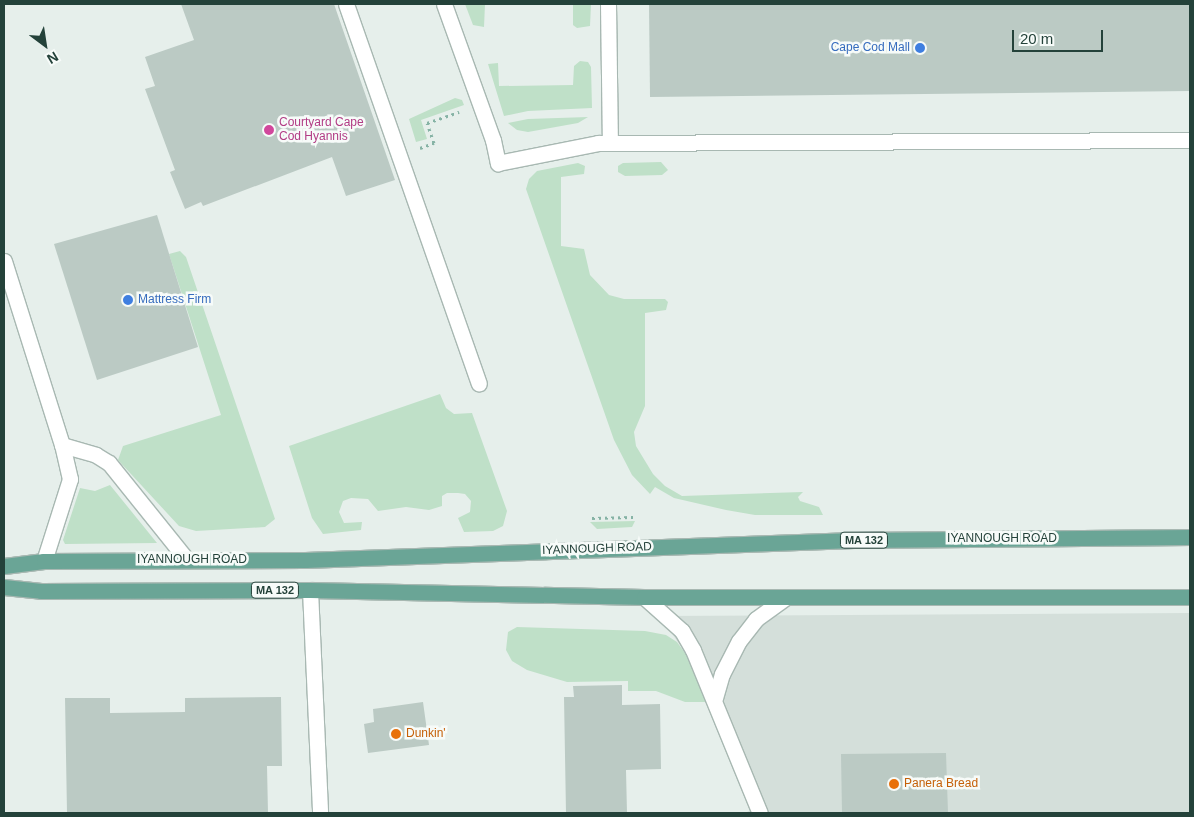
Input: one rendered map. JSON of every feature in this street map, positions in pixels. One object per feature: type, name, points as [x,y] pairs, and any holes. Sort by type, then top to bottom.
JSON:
[{"type":"main road","name":"IYANNOUGH ROAD","points":[[4,566],[44,561],[305,560],[854,540],[1190,537]]},
{"type":"main road","name":"MA 132","points":[[4,587],[41,592],[310,590],[644,597],[1190,597]]},
{"type":"lane","points":[[346,4],[479,382]]},
{"type":"lane","points":[[444,4],[493,140],[498,163],[584,144],[610,143],[1190,140]]},
{"type":"lane","points":[[608,4],[610,143]]},
{"type":"lane","points":[[4,261],[62,445],[70,479],[44,561]]},
{"type":"lane","points":[[62,445],[96,455],[109,463],[187,560]]},
{"type":"lane","points":[[310,590],[320,813]]},
{"type":"lane","points":[[644,597],[682,631],[716,698],[760,813]]},
{"type":"lane","points":[[716,698],[722,674],[739,641],[756,619],[785,598]]},
{"type":"path","points":[[399,155],[434,143],[427,123],[462,111]]},
{"type":"path","points":[[592,518],[633,517]]},
{"type":"shaded area","points":[[1190,613],[1190,813],[745,813],[753,809],[682,648],[660,616]]},
{"type":"green space","points":[[465,4],[485,4],[484,27],[473,25]]},
{"type":"green space","points":[[573,4],[591,4],[590,26],[577,28],[573,25]]},
{"type":"green space","points":[[580,61],[588,62],[591,67],[592,108],[528,111],[504,116],[488,64],[498,63],[499,86],[573,85],[574,66]]},
{"type":"green space","points":[[455,98],[462,100],[464,105],[421,120],[427,139],[416,142],[409,119]]},
{"type":"green space","points":[[588,117],[578,123],[528,132],[517,130],[508,123],[528,119]]},
{"type":"green space","points":[[661,162],[668,170],[662,175],[625,176],[618,172],[618,166],[623,163]]},
{"type":"green space","points":[[578,163],[585,166],[584,174],[561,177],[561,246],[584,249],[590,275],[609,295],[624,299],[665,299],[668,302],[666,310],[645,313],[645,406],[634,432],[636,446],[653,474],[665,486],[682,496],[803,492],[798,497],[800,501],[819,507],[823,515],[755,515],[726,510],[674,498],[655,487],[650,494],[632,475],[614,440],[526,189],[529,179],[537,171]]},
{"type":"green space","points":[[180,251],[186,257],[275,519],[265,527],[196,531],[179,526],[118,460],[123,446],[221,415],[169,254]]},
{"type":"green space","points":[[440,394],[446,408],[454,414],[472,413],[507,511],[503,526],[493,531],[464,532],[458,518],[470,512],[471,501],[465,494],[447,493],[442,496],[442,506],[429,510],[406,507],[378,511],[368,499],[351,498],[343,501],[339,512],[344,523],[362,522],[361,530],[323,534],[312,518],[289,446]]},
{"type":"green space","points":[[110,485],[157,543],[65,544],[63,540],[80,488],[95,491]]},
{"type":"green space","points":[[635,521],[632,527],[597,529],[590,522]]},
{"type":"green space","points":[[517,627],[645,631],[666,635],[677,642],[688,657],[706,702],[685,702],[656,691],[628,691],[628,681],[567,682],[527,670],[512,661],[506,650],[508,632]]},
{"type":"building","name":"Courtyard Cape Cod Hyannis","points":[[181,4],[334,4],[395,180],[346,196],[332,157],[203,206],[201,202],[185,209],[170,172],[175,170],[145,89],[155,86],[145,57],[194,40]]},
{"type":"building","name":"Cape Cod Mall","points":[[649,4],[1190,4],[1190,91],[650,97]]},
{"type":"building","name":"Mattress Firm","points":[[157,215],[198,347],[97,380],[54,244]]},
{"type":"building","points":[[622,685],[622,705],[660,704],[661,769],[626,770],[627,813],[566,813],[564,697],[574,697],[573,686]]},
{"type":"building","points":[[281,697],[282,766],[267,766],[268,813],[67,813],[65,698],[110,698],[110,713],[185,712],[185,698]]},
{"type":"building","name":"Dunkin'","points":[[423,702],[429,745],[368,753],[364,724],[374,722],[373,709]]},
{"type":"building","name":"Panera Bread","points":[[946,753],[948,813],[842,813],[841,754]]},
{"type":"place","name":"Cape Cod Mall","points":[[920,48]]},
{"type":"place","name":"Courtyard Cape Cod Hyannis","points":[[269,130]]},
{"type":"place","name":"Mattress Firm","points":[[128,300]]},
{"type":"place","name":"Dunkin'","points":[[396,734]]},
{"type":"place","name":"Panera Bread","points":[[894,784]]}]
